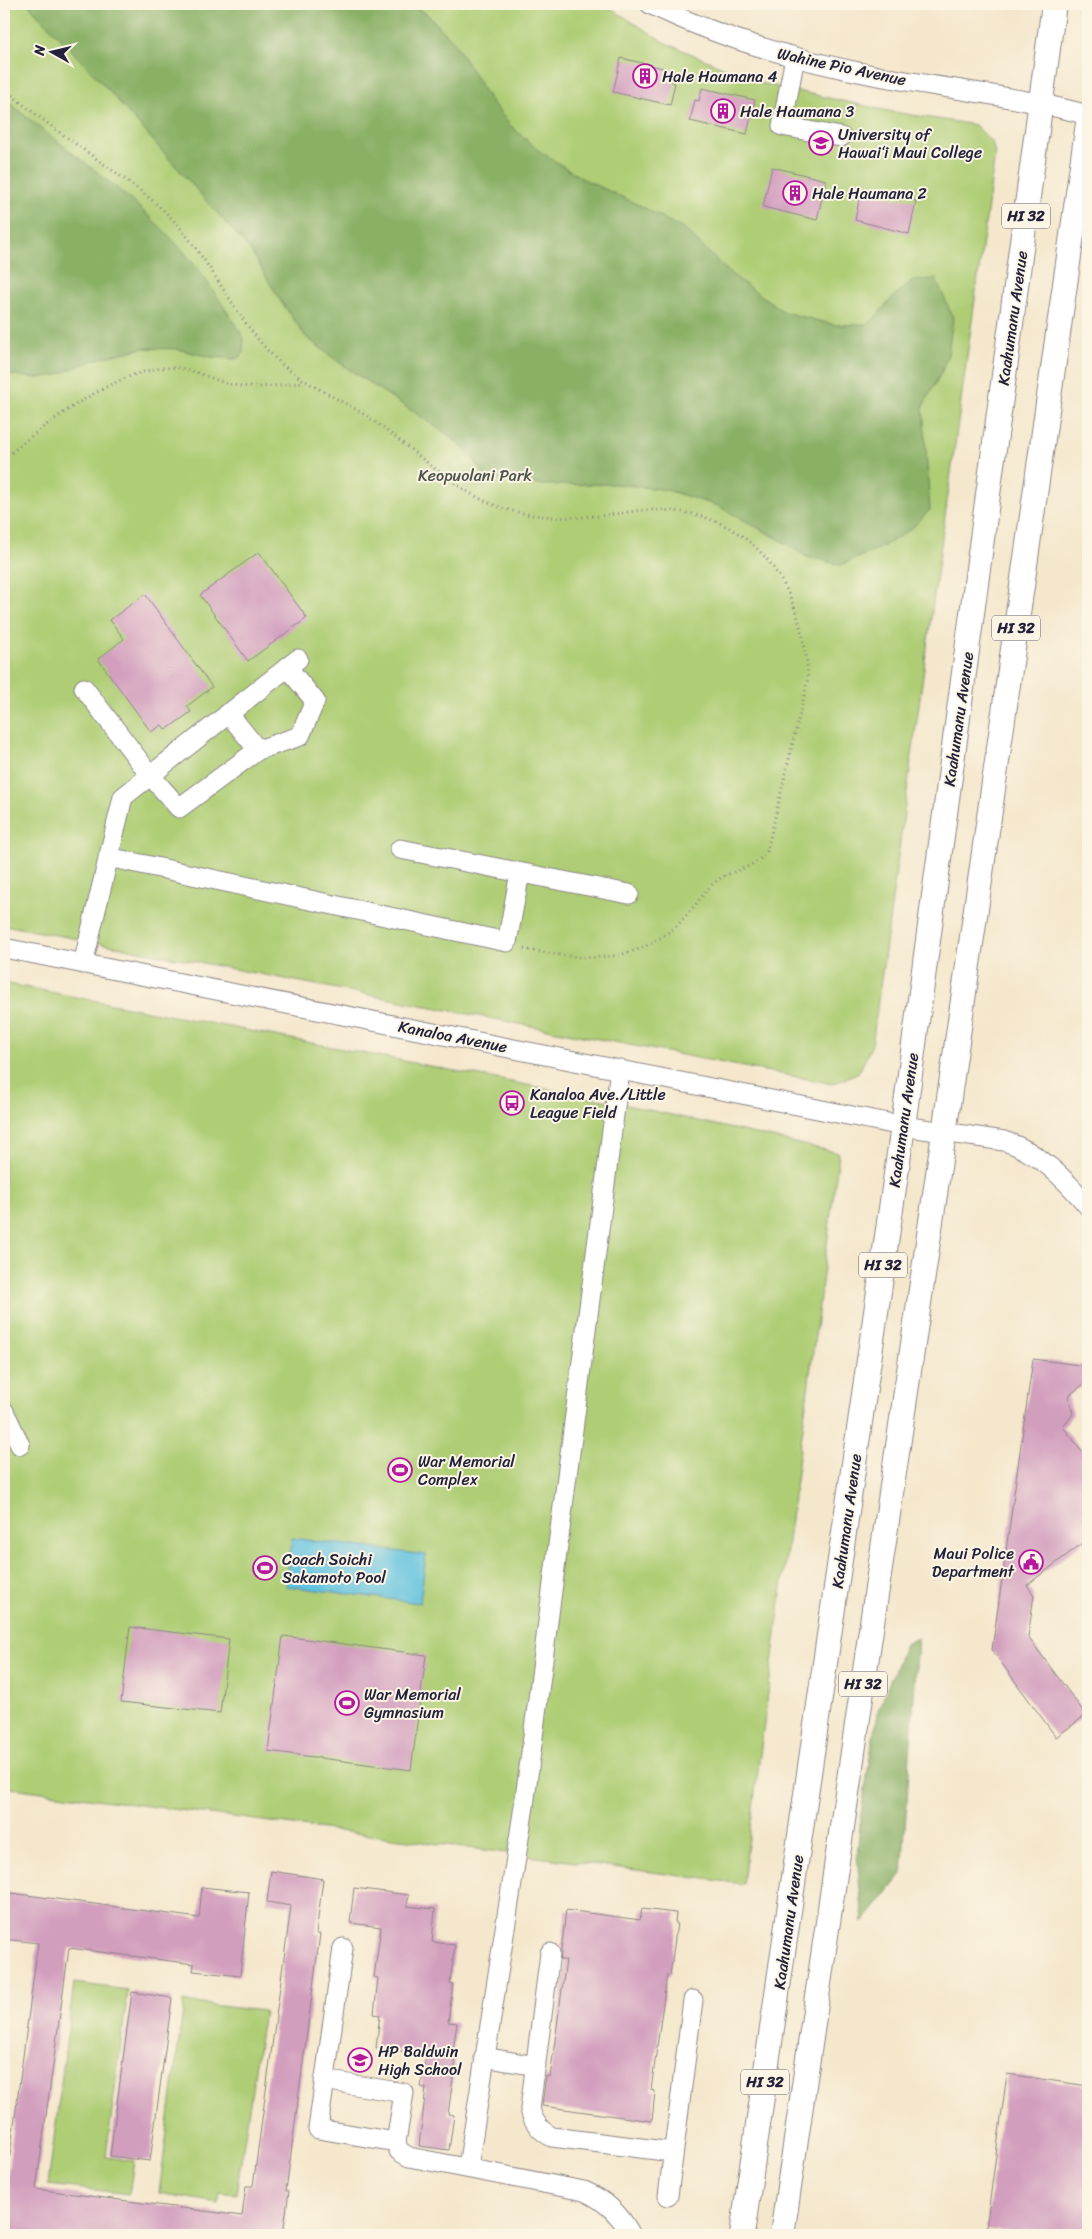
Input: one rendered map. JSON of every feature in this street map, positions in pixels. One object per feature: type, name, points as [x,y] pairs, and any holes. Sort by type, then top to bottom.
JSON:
[{"type":"main road","name":"Kaahumanu Avenue","points":[[742,2235],[903,1126],[1054,4]]},
{"type":"main road","name":"HI 32","points":[[782,2235],[944,1133],[1088,123]]},
{"type":"main road","points":[[794,2154],[799,2235]]},
{"type":"street","name":"Wahine Pio Avenue","points":[[650,4],[714,31],[795,57],[874,75],[1042,103],[1088,115]]},
{"type":"street","points":[[795,57],[782,126],[841,137]]},
{"type":"street","points":[[83,964],[123,797],[150,775],[228,713],[292,663],[315,701],[300,736],[258,750],[179,808],[150,775],[84,688]]},
{"type":"street","points":[[228,713],[258,750]]},
{"type":"street","points":[[400,849],[629,894]]},
{"type":"street","points":[[108,857],[507,942],[520,873]]},
{"type":"street","name":"Kanaloa Avenue","points":[[4,948],[903,1126],[1019,1145],[1069,1184],[1088,1206]]},
{"type":"street","points":[[468,2167],[524,1806],[620,1069]]},
{"type":"street","points":[[4,1411],[20,1445]]},
{"type":"street","points":[[343,1948],[318,2129],[396,2142]]},
{"type":"street","points":[[550,1953],[530,2109],[535,2123],[552,2137],[674,2152]]},
{"type":"street","points":[[668,2196],[693,2000]]},
{"type":"street","points":[[484,2057],[536,2066]]},
{"type":"street","points":[[324,2080],[404,2093],[396,2142],[399,2151],[409,2157],[584,2191],[608,2206],[622,2220],[631,2235]]},
{"type":"path","points":[[4,90],[137,188],[173,220],[272,355],[305,382],[342,400],[420,455],[464,489],[490,504],[529,515],[566,518],[655,510],[692,513],[722,523],[750,540],[768,559],[785,587],[796,613],[807,654],[808,679],[767,851],[760,862],[731,873],[714,883],[670,931],[624,955],[596,959],[520,949]]},
{"type":"path","points":[[4,459],[68,409],[131,375],[153,368],[179,368],[226,383],[249,387],[264,388],[305,382]]},
{"type":"green space","name":"Keopuolani Park","points":[[4,4],[604,4],[666,43],[760,83],[893,112],[975,125],[992,142],[995,154],[872,1045],[859,1072],[833,1084],[4,925]]},
{"type":"green space","points":[[28,4],[411,4],[428,15],[454,42],[488,97],[509,124],[538,150],[581,178],[641,206],[685,230],[731,274],[784,312],[835,325],[869,324],[896,294],[913,280],[936,279],[953,318],[948,354],[941,373],[923,406],[930,510],[911,529],[884,546],[841,565],[807,557],[779,539],[718,506],[667,490],[616,484],[544,485],[487,478],[475,461],[450,436],[344,366],[306,337],[282,303],[250,250],[102,83]]},
{"type":"green space","points":[[4,98],[119,190],[183,251],[207,282],[244,338],[243,354],[236,359],[211,357],[177,349],[143,348],[97,359],[57,375],[38,378],[4,374]]},
{"type":"green space","name":"War Memorial Complex","points":[[4,983],[614,1102],[839,1153],[743,1884],[4,1787]]},
{"type":"green space","points":[[918,1638],[902,1874],[863,1922],[857,1856],[861,1814],[877,1713],[905,1644]]},
{"type":"green space","points":[[74,1983],[128,1990],[106,2157],[134,2161],[129,2194],[48,2185]]},
{"type":"green space","points":[[184,2002],[264,2011],[236,2194],[220,2192],[218,2203],[159,2193]]},
{"type":"water","points":[[292,1538],[426,1555],[420,1603],[286,1586]]},
{"type":"building","name":"Hale Haumana 4","points":[[621,58],[675,71],[672,82],[675,83],[670,105],[613,92]]},
{"type":"building","name":"Hale Haumana 3","points":[[702,88],[755,100],[747,134],[690,121],[695,100],[699,101]]},
{"type":"building","name":"Hale Haumana 2","points":[[772,167],[826,180],[817,220],[763,207]]},
{"type":"building","points":[[861,191],[916,201],[909,234],[855,220]]},
{"type":"building","points":[[259,552],[307,618],[248,661],[200,595]]},
{"type":"building","points":[[145,594],[212,687],[187,706],[191,712],[166,730],[162,725],[151,732],[98,659],[124,639],[110,620]]},
{"type":"building","name":"Maui Police Department","points":[[1033,1359],[1088,1366],[1087,1382],[1068,1396],[1073,1414],[1063,1427],[1088,1458],[1088,1539],[1027,1585],[1034,1595],[1028,1637],[1086,1715],[1056,1737],[992,1650]]},
{"type":"building","points":[[130,1627],[229,1639],[220,1713],[121,1702]]},
{"type":"building","name":"War Memorial Gymnasium","points":[[283,1636],[426,1655],[411,1770],[268,1751]]},
{"type":"building","points":[[271,1871],[323,1879],[316,1934],[320,1934],[286,2191],[289,2191],[283,2235],[4,2235],[4,2185],[6,2185],[38,1943],[4,1939],[4,1892],[199,1918],[202,1887],[249,1892],[240,1976],[193,1971],[194,1964],[69,1948],[36,2189],[242,2216],[246,2186],[253,2186],[291,1906],[267,1902]]},
{"type":"building","points":[[354,1888],[409,1895],[407,1906],[435,1909],[432,1942],[455,1945],[450,1983],[453,1984],[448,2022],[457,2023],[452,2058],[456,2058],[448,2114],[454,2115],[449,2150],[419,2146],[426,2088],[421,2087],[426,2054],[376,2048],[380,2015],[374,2014],[378,1978],[374,1977],[381,1927],[350,1923]]},
{"type":"building","points":[[642,1909],[676,1913],[675,1922],[677,1923],[670,1976],[667,1975],[651,2090],[655,2091],[652,2121],[542,2106],[546,2076],[550,2077],[566,1960],[560,1960],[566,1910],[640,1920]]},
{"type":"building","points":[[132,1992],[172,1998],[150,2161],[110,2156]]},
{"type":"building","points":[[1007,2074],[1088,2086],[1088,2235],[1033,2235],[986,2229]]},
{"type":"place","name":"Hale Haumana 4","points":[[645,76]]},
{"type":"place","name":"Hale Haumana 3","points":[[723,111]]},
{"type":"place","name":"University of Hawai‘i Maui College","points":[[821,143]]},
{"type":"place","name":"Hale Haumana 2","points":[[795,193]]},
{"type":"place","name":"Kanaloa Ave./Little League Field","points":[[512,1103]]},
{"type":"place","name":"War Memorial Complex","points":[[400,1470]]},
{"type":"place","name":"Maui Police Department","points":[[1031,1562]]},
{"type":"place","name":"Coach Soichi Sakamoto Pool","points":[[265,1568]]},
{"type":"place","name":"War Memorial Gymnasium","points":[[347,1703]]},
{"type":"place","name":"HP Baldwin High School","points":[[360,2060]]}]
